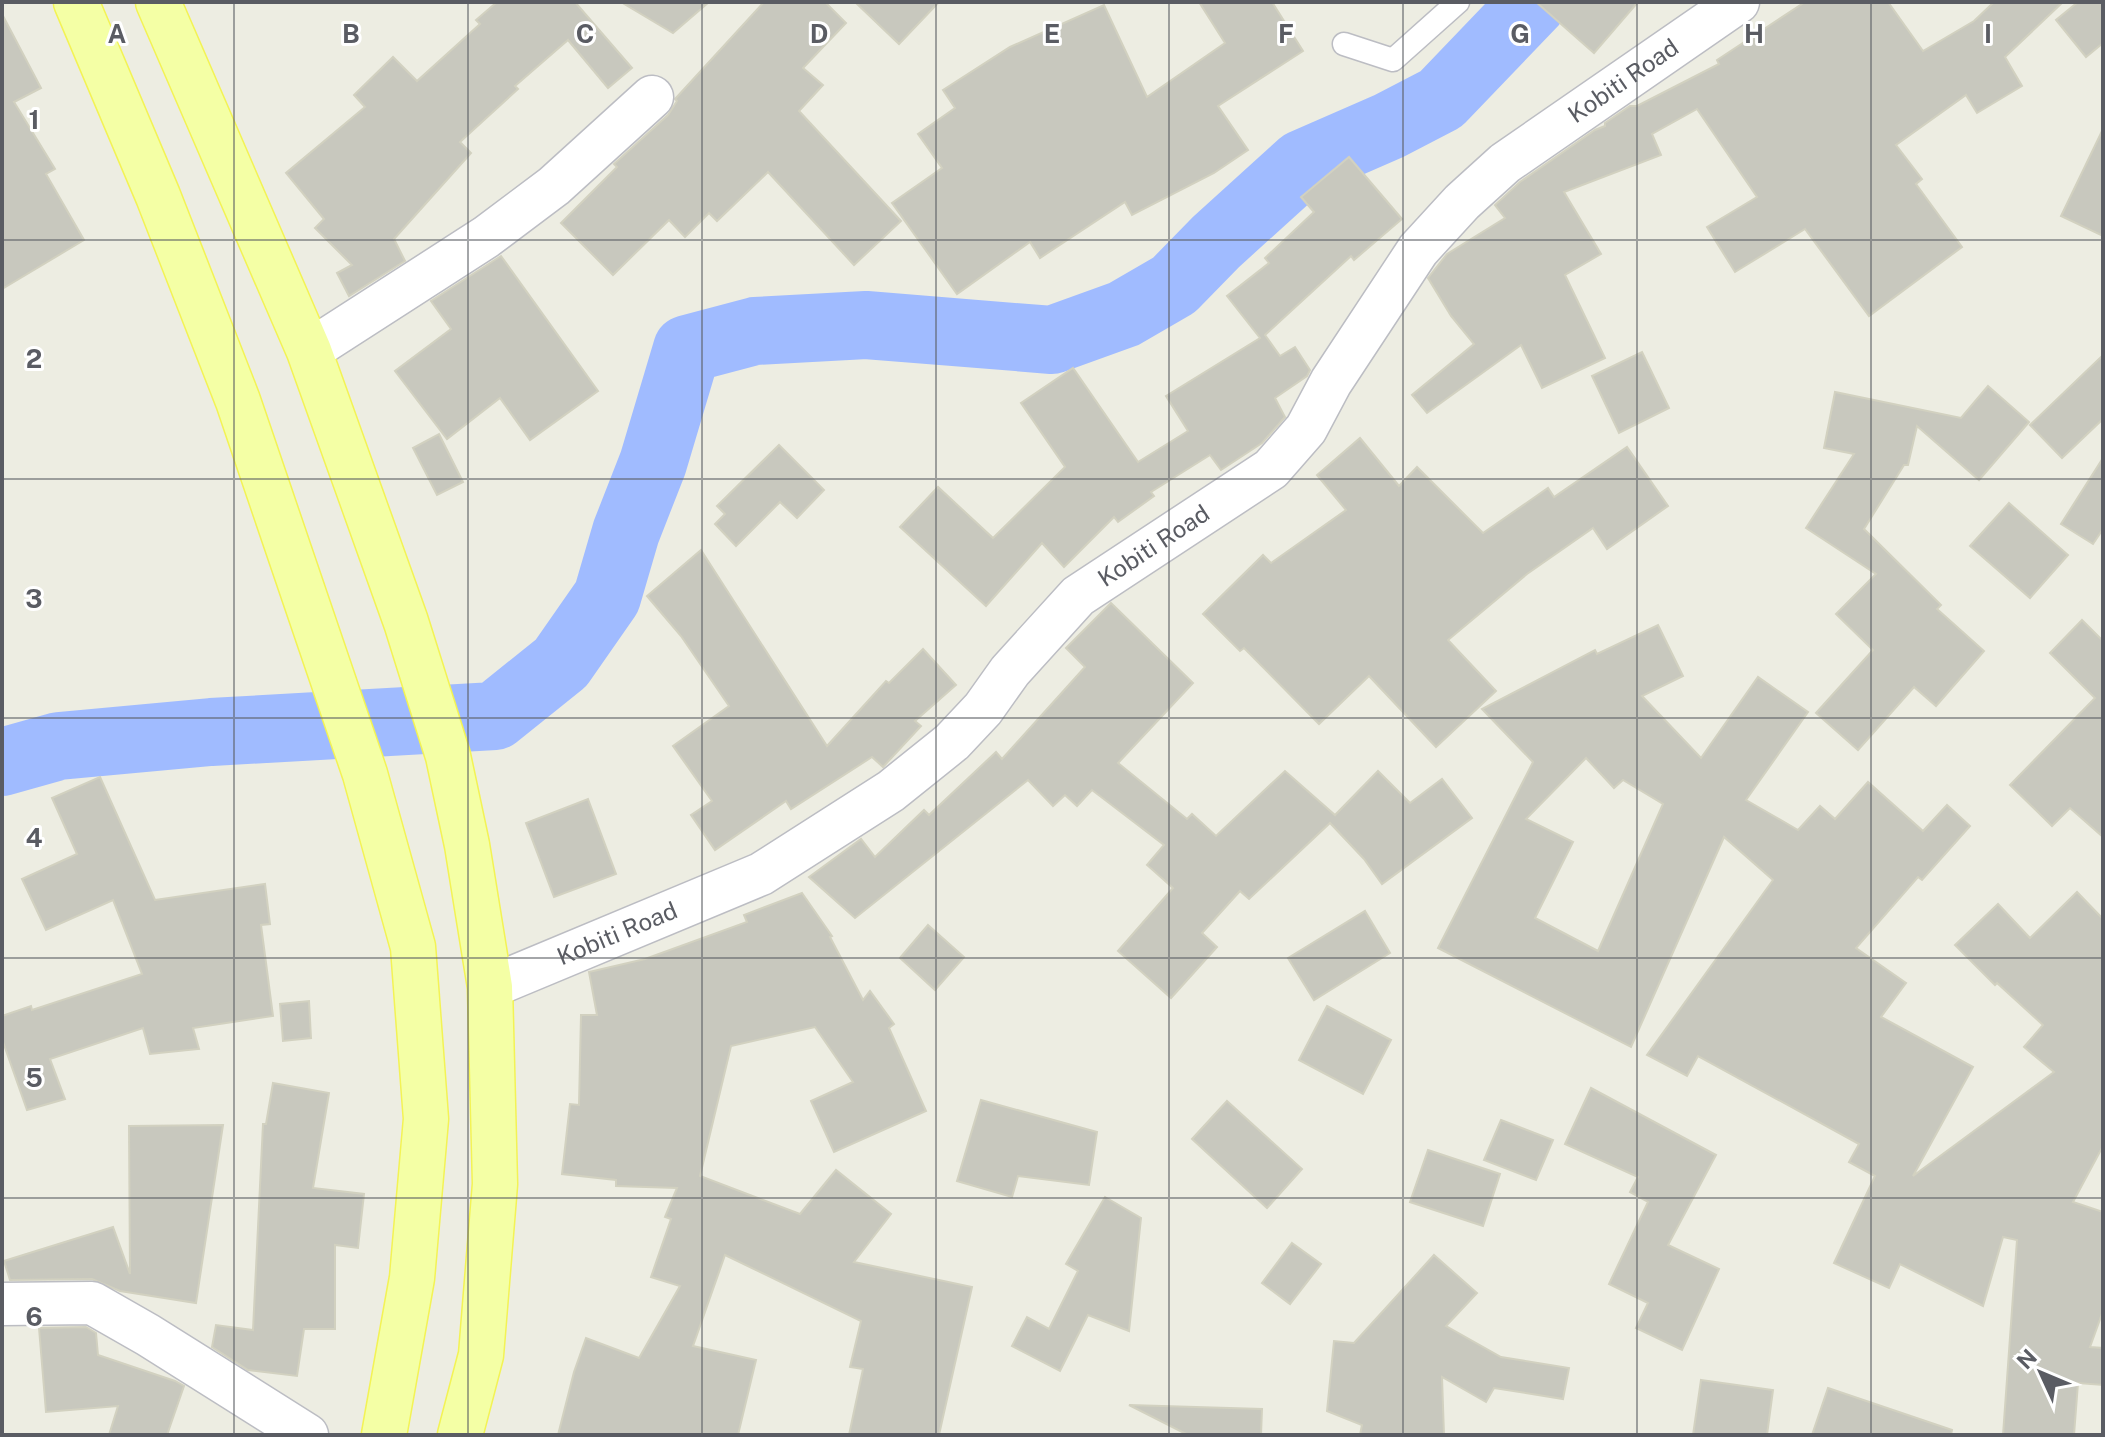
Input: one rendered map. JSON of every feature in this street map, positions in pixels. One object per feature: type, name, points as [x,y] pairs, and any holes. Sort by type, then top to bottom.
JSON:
[{"type":"main road","points":[[76,2],[158,196],[238,401],[365,774],[413,947],[426,1119],[412,1278],[384,1435]]},
{"type":"main road","points":[[158,2],[309,351],[406,622],[448,756],[467,845],[490,987],[495,1184],[481,1355],[460,1435]]},
{"type":"street","name":"Kobiti Road","points":[[490,987],[761,874],[891,791],[952,742],[983,709],[1010,671],[1078,596],[1271,469],[1306,429],[1331,382],[1418,250],[1462,202],[1505,163],[1738,2]]},
{"type":"street","points":[[309,351],[486,237],[554,186],[652,97]]},
{"type":"street","points":[[2,1304],[92,1303],[307,1435]]},
{"type":"lane","points":[[1344,44],[1393,60],[1458,2]]},
{"type":"building","points":[[497,2],[575,2],[632,68],[608,88],[568,40],[515,86],[518,89],[460,142],[471,153],[394,239],[405,261],[349,296],[337,273],[352,265],[315,228],[324,219],[286,173],[365,107],[354,95],[393,57],[417,81],[480,24],[476,20]]},
{"type":"building","points":[[621,2],[709,2],[673,33]]},
{"type":"building","points":[[764,2],[825,2],[846,23],[803,68],[823,85],[799,111],[901,221],[854,265],[768,172],[717,221],[709,213],[685,237],[669,220],[613,275],[561,223],[617,167],[614,164],[668,115],[677,101],[675,99]]},
{"type":"building","points":[[855,2],[939,2],[899,44]]},
{"type":"building","points":[[1199,2],[1272,2],[1303,51],[1218,106],[1248,150],[1214,173],[1132,215],[1125,202],[1040,258],[1030,242],[957,294],[892,203],[942,168],[918,134],[955,108],[943,90],[1010,47],[1104,5],[1147,97],[1225,43]]},
{"type":"building","points":[[1536,2],[1638,2],[1594,53]]},
{"type":"building","points":[[1805,2],[1888,2],[1923,51],[1974,21],[1994,2],[2063,2],[2005,57],[2022,86],[1977,113],[1966,95],[1896,145],[1922,179],[1916,184],[1962,247],[1869,316],[1805,229],[1735,272],[1707,227],[1757,197],[1697,109],[1652,134],[1661,155],[1564,192],[1601,254],[1565,275],[1605,358],[1542,388],[1521,345],[1427,413],[1412,395],[1474,344],[1451,316],[1428,278],[1447,254],[1505,218],[1495,205],[1520,182],[1630,106],[1637,106],[1719,64],[1717,60]]},
{"type":"building","points":[[2078,2],[2103,2],[2103,43],[2086,57],[2056,20]]},
{"type":"building","points":[[2,14],[41,88],[14,102],[55,169],[46,174],[84,240],[2,289]]},
{"type":"building","points":[[2103,129],[2103,236],[2061,216]]},
{"type":"building","points":[[1349,157],[1402,219],[1354,260],[1351,256],[1265,335],[1280,356],[1295,347],[1310,370],[1307,376],[1275,398],[1285,417],[1262,443],[1221,470],[1210,455],[1151,492],[1154,496],[1118,522],[1114,517],[1064,567],[1042,543],[986,606],[900,527],[938,487],[993,538],[1065,467],[1021,403],[1073,368],[1138,462],[1188,431],[1166,396],[1260,338],[1227,296],[1269,263],[1265,258],[1314,212],[1301,197]]},
{"type":"building","points":[[501,256],[598,391],[530,440],[500,398],[447,439],[395,371],[451,329],[431,301]]},
{"type":"building","points":[[1642,352],[1669,408],[1619,433],[1592,376]]},
{"type":"building","points":[[2103,355],[2103,419],[2062,458],[2030,425]]},
{"type":"building","points":[[1988,386],[2029,422],[1979,480],[1917,426],[1908,465],[1904,465],[1864,529],[1941,605],[1937,609],[1984,651],[1936,706],[1914,687],[1858,750],[1816,713],[1873,650],[1836,614],[1876,574],[1806,528],[1854,454],[1824,448],[1835,392],[1961,418]]},
{"type":"building","points":[[439,434],[463,482],[437,495],[413,448]]},
{"type":"building","points":[[1360,438],[1399,486],[1417,467],[1483,533],[1548,488],[1554,497],[1627,447],[1668,506],[1607,549],[1593,528],[1527,574],[1448,640],[1496,691],[1436,747],[1369,676],[1319,724],[1244,648],[1240,651],[1203,614],[1263,555],[1271,563],[1346,510],[1317,475]]},
{"type":"building","points":[[779,445],[824,490],[797,518],[780,502],[736,546],[715,524],[725,514],[717,506]]},
{"type":"building","points":[[2103,458],[2103,529],[2093,544],[2061,524]]},
{"type":"building","points":[[2009,503],[2068,555],[2030,598],[1970,546]]},
{"type":"building","points":[[701,550],[827,746],[886,681],[889,683],[923,649],[956,685],[915,721],[921,726],[883,767],[872,757],[791,809],[786,801],[715,850],[691,815],[712,801],[673,746],[729,706],[681,636],[647,596]]},
{"type":"building","points":[[1111,603],[1193,683],[1118,763],[1187,819],[1192,814],[1216,836],[1285,771],[1335,815],[1378,771],[1410,803],[1442,779],[1472,818],[1382,884],[1364,859],[1330,823],[1249,899],[1240,891],[1202,933],[1217,947],[1171,998],[1118,951],[1173,888],[1147,865],[1164,845],[1092,790],[1077,806],[1065,795],[1053,806],[1028,780],[855,918],[809,877],[861,839],[875,857],[924,810],[929,815],[996,752],[1002,759],[1085,667],[1066,648]]},
{"type":"building","points":[[2082,620],[2103,641],[2103,837],[2070,808],[2052,826],[2010,785],[2095,698],[2050,653]]},
{"type":"building","points":[[1658,625],[1683,676],[1642,696],[1701,758],[1758,677],[1808,712],[1746,800],[1798,830],[1820,806],[1835,819],[1868,782],[1923,831],[1947,805],[1970,826],[1922,880],[1918,877],[1856,948],[1906,983],[1881,1017],[1973,1067],[1913,1176],[2054,1072],[2024,1047],[2043,1025],[1997,983],[1995,985],[1955,945],[1998,904],[2030,938],[2077,892],[2103,919],[2103,1146],[2073,1202],[2103,1212],[2103,1311],[2090,1347],[2103,1348],[2103,1385],[2078,1383],[2074,1435],[2003,1435],[2017,1240],[2003,1237],[1983,1306],[1900,1264],[1889,1288],[1834,1263],[1875,1176],[1849,1162],[1859,1144],[1698,1056],[1687,1076],[1647,1055],[1773,880],[1724,837],[1631,1047],[1438,948],[1533,762],[1482,709],[1595,650],[1597,654]],"holes":[[[1586,758],[1614,788],[1623,780],[1663,804],[1598,951],[1535,918],[1573,842],[1526,819]]]},
{"type":"building","points":[[100,777],[155,900],[265,884],[270,924],[261,925],[273,1016],[193,1028],[199,1049],[150,1054],[143,1028],[50,1059],[65,1099],[27,1110],[2,1039],[2,1016],[31,1006],[32,1010],[142,974],[113,900],[46,930],[22,879],[77,854],[52,798]]},
{"type":"building","points":[[588,799],[616,874],[554,897],[526,823]]},
{"type":"building","points":[[802,893],[832,936],[863,1000],[870,991],[894,1024],[889,1028],[926,1111],[834,1152],[811,1101],[853,1082],[815,1027],[731,1046],[700,1176],[800,1214],[836,1170],[891,1214],[854,1262],[972,1287],[939,1435],[849,1435],[863,1369],[850,1367],[861,1321],[725,1255],[693,1346],[756,1360],[738,1435],[558,1435],[586,1338],[639,1358],[680,1286],[651,1277],[671,1219],[665,1217],[677,1188],[616,1186],[616,1180],[562,1174],[570,1104],[579,1105],[581,1015],[597,1015],[589,972],[645,959],[747,922],[744,915]]},
{"type":"building","points":[[1365,911],[1390,953],[1314,1000],[1288,958]]},
{"type":"building","points":[[928,925],[964,957],[935,990],[900,958]]},
{"type":"building","points":[[309,1001],[311,1038],[283,1041],[280,1004]]},
{"type":"building","points":[[1327,1006],[1391,1040],[1363,1094],[1299,1060]]},
{"type":"building","points":[[273,1083],[329,1093],[313,1188],[364,1194],[358,1248],[335,1245],[335,1329],[304,1329],[297,1376],[248,1370],[212,1347],[216,1325],[253,1330],[263,1124],[266,1124]]},
{"type":"building","points":[[1591,1088],[1716,1155],[1668,1245],[1719,1269],[1682,1350],[1636,1328],[1648,1303],[1609,1284],[1648,1202],[1630,1192],[1638,1177],[1565,1144]]},
{"type":"building","points":[[981,1100],[1097,1132],[1089,1185],[1018,1176],[1012,1197],[957,1181]]},
{"type":"building","points":[[1227,1101],[1302,1169],[1267,1208],[1192,1139]]},
{"type":"building","points":[[1501,1120],[1553,1140],[1536,1180],[1484,1160]]},
{"type":"building","points":[[223,1125],[196,1303],[120,1291],[92,1279],[10,1280],[4,1261],[113,1227],[130,1274],[129,1126]]},
{"type":"building","points":[[1428,1150],[1500,1174],[1483,1226],[1410,1202]]},
{"type":"building","points":[[1105,1197],[1141,1218],[1129,1331],[1088,1315],[1060,1371],[1012,1346],[1027,1317],[1049,1329],[1078,1271],[1066,1264]]},
{"type":"building","points":[[1292,1243],[1321,1264],[1290,1304],[1262,1283]]},
{"type":"building","points":[[1434,1255],[1477,1293],[1446,1326],[1501,1357],[1569,1368],[1563,1399],[1494,1388],[1486,1402],[1442,1377],[1444,1435],[1360,1435],[1362,1425],[1327,1411],[1334,1341],[1354,1343]]},
{"type":"building","points":[[86,1327],[96,1333],[98,1355],[184,1386],[167,1435],[109,1435],[118,1406],[46,1412],[39,1328]]},
{"type":"building","points":[[1701,1380],[1773,1390],[1767,1435],[1693,1435]]},
{"type":"building","points":[[1828,1388],[1952,1430],[1951,1435],[1812,1435]]},
{"type":"building","points":[[1129,1405],[1262,1409],[1261,1435],[1188,1435]]},
{"type":"waterway","points":[[2,762],[59,746],[211,732],[495,716],[561,663],[607,597],[626,532],[653,463],[687,349],[755,331],[866,325],[1052,340],[1124,314],[1174,285],[1302,164],[1389,126],[1441,99],[1534,2]]}]
